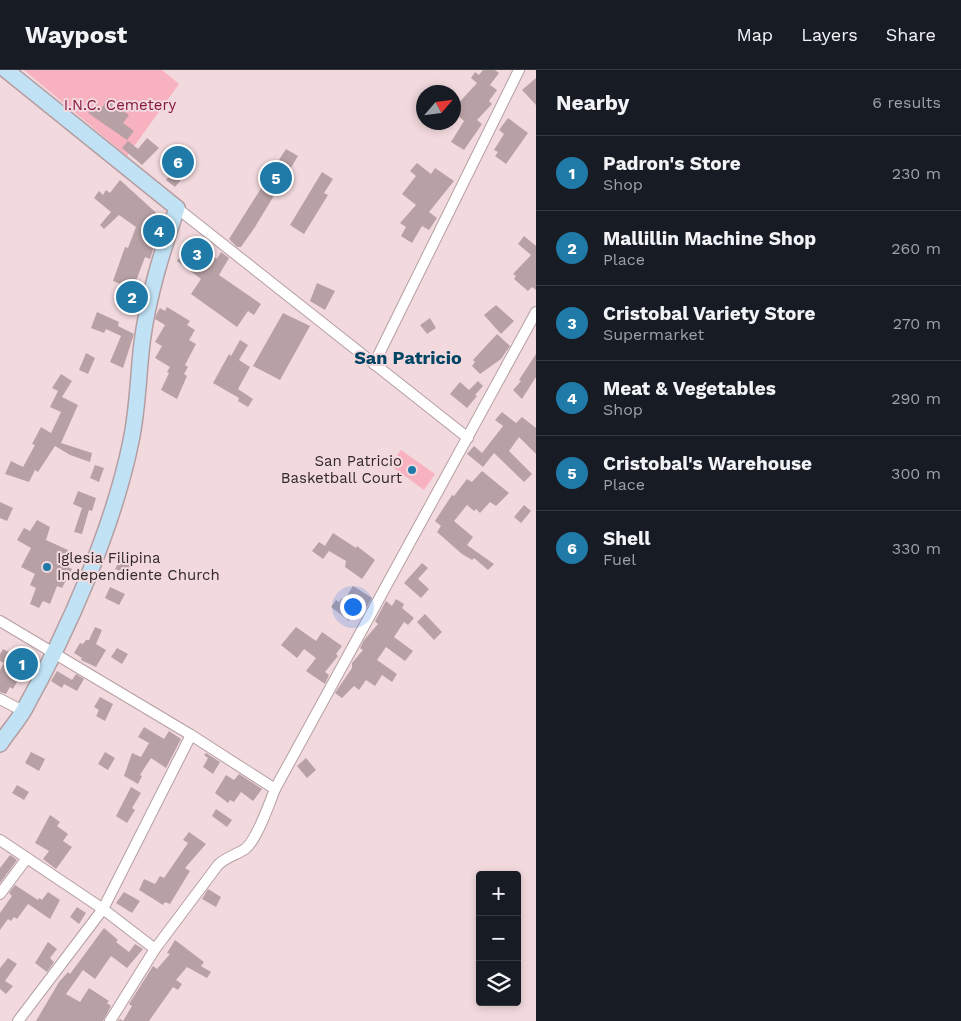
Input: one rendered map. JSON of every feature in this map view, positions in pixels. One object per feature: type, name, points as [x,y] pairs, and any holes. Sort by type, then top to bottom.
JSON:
[{"type":"street","points":[[6,70],[468,438]]},
{"type":"street","points":[[374,364],[519,70]]},
{"type":"street","points":[[0,744],[23,711],[72,615],[110,517],[125,470],[137,411],[142,343],[155,276],[177,208]]},
{"type":"street","points":[[110,1021],[155,949],[218,865],[230,855],[246,848],[256,832],[275,789],[536,312]]},
{"type":"street","points":[[0,621],[191,735],[275,789]]},
{"type":"street","points":[[0,699],[23,711]]},
{"type":"street","points":[[18,1021],[103,909],[191,735]]},
{"type":"street","points":[[0,840],[103,909],[155,949]]},
{"type":"street","points":[[0,894],[27,858]]},
{"type":"green space","name":"I.N.C. Cemetery","points":[[24,70],[162,70],[179,84],[127,156]]},
{"type":"green space","name":"San Patricio Basketball Court","points":[[401,450],[435,474],[424,490],[390,465]]},
{"type":"building","points":[[483,70],[495,70],[499,73],[490,85],[497,90],[489,101],[492,104],[477,120],[482,124],[464,150],[451,142],[458,130],[461,130],[464,121],[461,118],[461,100],[477,83],[471,78],[475,72],[479,75]]},
{"type":"building","points":[[536,78],[536,105],[522,90]]},
{"type":"building","points":[[107,100],[129,115],[123,123],[134,131],[127,140],[88,113],[96,104],[101,109]]},
{"type":"building","points":[[508,118],[528,133],[506,164],[495,156],[498,152],[494,150],[504,134],[499,130]]},
{"type":"building","points":[[147,138],[159,148],[142,165],[122,148],[128,141],[138,149]]},
{"type":"building","points":[[286,149],[298,156],[255,227],[241,247],[237,247],[229,239]]},
{"type":"building","points":[[180,163],[189,170],[175,187],[166,180]]},
{"type":"building","points":[[417,163],[431,174],[435,168],[454,181],[429,212],[437,218],[429,230],[422,226],[412,243],[401,236],[406,227],[400,223],[416,205],[402,194],[416,176],[410,171]]},
{"type":"building","points":[[322,172],[333,179],[324,193],[328,195],[304,234],[290,225]]},
{"type":"building","points":[[120,180],[163,219],[150,259],[145,257],[133,289],[113,281],[125,247],[128,248],[136,227],[119,215],[104,229],[100,225],[111,212],[94,198],[99,191],[103,195],[106,190],[110,193]]},
{"type":"building","points":[[524,236],[536,246],[536,290],[532,287],[528,291],[514,279],[516,276],[513,274],[531,255],[518,244]]},
{"type":"building","points":[[193,241],[217,259],[221,252],[229,258],[219,275],[261,304],[254,315],[248,311],[237,327],[191,294],[201,279],[177,261]]},
{"type":"building","points":[[317,283],[335,291],[325,310],[310,301]]},
{"type":"building","points":[[126,289],[141,295],[138,305],[123,299]]},
{"type":"building","points":[[496,305],[514,321],[501,334],[484,315]]},
{"type":"building","points":[[167,307],[190,321],[187,325],[195,330],[189,340],[196,344],[185,365],[188,367],[184,374],[187,376],[177,399],[161,390],[170,367],[155,358],[162,346],[155,342],[165,325],[155,319],[160,308],[165,311]]},
{"type":"building","points":[[97,312],[119,322],[118,326],[134,334],[123,368],[110,362],[121,336],[106,329],[104,333],[91,328]]},
{"type":"building","points":[[283,313],[310,326],[280,380],[253,366]]},
{"type":"building","points":[[430,318],[436,328],[427,334],[420,325]]},
{"type":"building","points":[[497,334],[510,346],[501,359],[480,374],[472,366],[475,362],[473,360]]},
{"type":"building","points":[[240,340],[248,345],[239,360],[250,367],[238,389],[253,399],[248,407],[238,401],[239,398],[213,383],[229,354],[231,356]]},
{"type":"building","points":[[86,353],[95,358],[88,374],[79,370]]},
{"type":"building","points":[[536,354],[536,377],[522,399],[513,390],[521,381],[519,380]]},
{"type":"building","points":[[61,374],[72,381],[62,397],[78,405],[61,443],[92,453],[90,462],[70,455],[55,446],[38,472],[35,470],[29,482],[5,474],[11,461],[23,467],[35,445],[32,444],[41,427],[51,433],[61,412],[50,407],[58,391],[52,388]]},
{"type":"building","points":[[478,381],[483,386],[467,408],[450,394],[460,382],[469,390]]},
{"type":"building","points":[[502,412],[516,423],[522,417],[536,428],[536,454],[519,437],[509,451],[532,474],[524,482],[494,453],[483,467],[467,454],[474,446],[482,453],[503,426],[495,420]]},
{"type":"building","points":[[95,465],[104,468],[99,482],[90,478]]},
{"type":"building","points":[[482,471],[509,493],[496,506],[490,502],[480,513],[467,505],[454,521],[473,537],[467,545],[494,564],[488,570],[474,558],[472,560],[462,554],[437,532],[441,526],[435,521],[452,495],[454,496],[467,479],[472,482]]},
{"type":"building","points":[[78,491],[96,498],[92,511],[89,510],[82,534],[74,532],[82,508],[73,504]]},
{"type":"building","points":[[0,502],[13,508],[7,521],[0,518]]},
{"type":"building","points":[[524,505],[531,511],[521,523],[514,517]]},
{"type":"building","points":[[37,520],[50,527],[46,540],[68,550],[62,564],[72,569],[62,588],[57,586],[50,604],[43,601],[39,608],[30,604],[36,588],[30,585],[35,574],[21,567],[31,548],[17,540],[24,528],[30,531]]},
{"type":"building","points":[[333,533],[356,548],[357,546],[375,560],[362,579],[345,567],[346,561],[329,551],[323,559],[312,551],[319,542],[325,546]]},
{"type":"building","points":[[123,555],[134,559],[128,574],[115,569]]},
{"type":"building","points":[[422,563],[428,568],[418,579],[429,589],[421,598],[404,583]]},
{"type":"building","points":[[353,586],[372,598],[365,610],[360,606],[349,621],[331,607],[336,600],[339,602],[342,598],[344,600]]},
{"type":"building","points":[[110,587],[125,594],[119,605],[105,598]]},
{"type":"building","points":[[396,599],[404,604],[402,608],[414,618],[408,625],[404,622],[394,637],[413,651],[405,661],[386,647],[377,660],[397,674],[392,682],[382,675],[375,686],[366,680],[359,690],[354,686],[342,698],[335,693],[352,668],[352,663],[363,650],[360,648],[364,640],[378,624],[375,621],[386,601],[392,606]]},
{"type":"building","points":[[425,614],[442,632],[434,640],[417,622]]},
{"type":"building","points":[[95,627],[102,630],[96,644],[106,650],[96,667],[81,660],[82,658],[74,653],[80,643],[83,644],[86,640],[89,640]]},
{"type":"building","points":[[296,627],[316,641],[322,632],[342,646],[336,654],[338,656],[325,672],[329,675],[325,684],[306,671],[316,658],[304,649],[297,658],[281,645]]},
{"type":"building","points":[[117,648],[128,654],[122,664],[111,657]]},
{"type":"building","points":[[3,649],[28,662],[13,689],[10,687],[6,694],[0,692],[0,670],[4,663],[0,661],[0,654]]},
{"type":"building","points":[[57,671],[72,680],[76,674],[84,679],[77,691],[64,684],[62,688],[51,681]]},
{"type":"building","points":[[100,697],[113,704],[105,721],[96,716],[99,710],[94,707]]},
{"type":"building","points":[[144,727],[164,739],[169,731],[181,739],[166,768],[151,758],[140,775],[142,776],[138,784],[124,776],[132,753],[141,757],[149,743],[138,737]]},
{"type":"building","points":[[31,752],[45,759],[39,771],[25,763]]},
{"type":"building","points":[[105,752],[115,758],[108,770],[98,764]]},
{"type":"building","points":[[206,753],[220,762],[213,774],[203,767],[208,758],[204,755]]},
{"type":"building","points":[[306,758],[316,770],[307,778],[297,766]]},
{"type":"building","points":[[239,774],[262,789],[253,801],[241,792],[234,802],[230,800],[228,803],[215,793],[226,775],[234,780]]},
{"type":"building","points":[[17,785],[29,792],[24,800],[12,793]]},
{"type":"building","points":[[131,787],[141,793],[132,808],[135,810],[127,823],[116,816]]},
{"type":"building","points":[[216,809],[232,820],[227,827],[212,816]]},
{"type":"building","points":[[50,815],[60,822],[57,826],[68,834],[63,841],[72,847],[56,869],[43,859],[49,851],[35,843]]},
{"type":"building","points":[[189,832],[206,844],[185,868],[190,871],[170,904],[165,902],[163,905],[139,890],[144,879],[155,884],[160,876],[164,878],[188,843],[183,840]]},
{"type":"building","points":[[10,855],[17,860],[0,883],[0,868]]},
{"type":"building","points":[[15,885],[38,900],[39,898],[42,900],[48,892],[60,900],[50,919],[28,904],[17,919],[14,917],[11,921],[8,919],[0,930],[0,913],[12,896],[9,893]]},
{"type":"building","points":[[208,889],[221,897],[216,907],[202,899]]},
{"type":"building","points":[[124,892],[140,901],[132,913],[116,903]]},
{"type":"building","points":[[77,907],[86,913],[79,924],[70,917]]},
{"type":"building","points":[[104,928],[118,940],[116,942],[129,952],[135,944],[143,949],[127,968],[111,956],[95,979],[83,970],[66,994],[80,1002],[89,988],[109,1001],[107,1003],[111,1006],[103,1021],[36,1021],[59,982],[68,972],[70,974]]},
{"type":"building","points":[[175,940],[204,962],[201,966],[211,972],[207,978],[187,967],[176,980],[182,984],[178,990],[173,987],[149,1021],[123,1021],[132,1006],[129,1004],[153,966],[157,969],[170,954],[167,953]]},
{"type":"building","points":[[48,942],[57,949],[50,958],[54,962],[47,972],[35,963]]},
{"type":"building","points":[[8,958],[17,964],[5,981],[13,986],[6,994],[0,989],[0,968]]},
{"type":"place","name":"Shell","points":[[178,162]]},
{"type":"place","name":"Cristobal's Warehouse","points":[[276,178]]},
{"type":"place","name":"Meat & Vegetables","points":[[159,231]]},
{"type":"place","name":"Cristobal Variety Store","points":[[197,254]]},
{"type":"place","name":"Mallillin Machine Shop","points":[[132,297]]},
{"type":"place","name":"San Patricio Basketball Court","points":[[412,470]]},
{"type":"place","name":"Iglesia Filipina Independiente Church","points":[[47,567]]},
{"type":"place","name":"Padron's Store","points":[[22,664]]},
{"type":"district","name":"San Patricio","points":[[408,357]]}]
